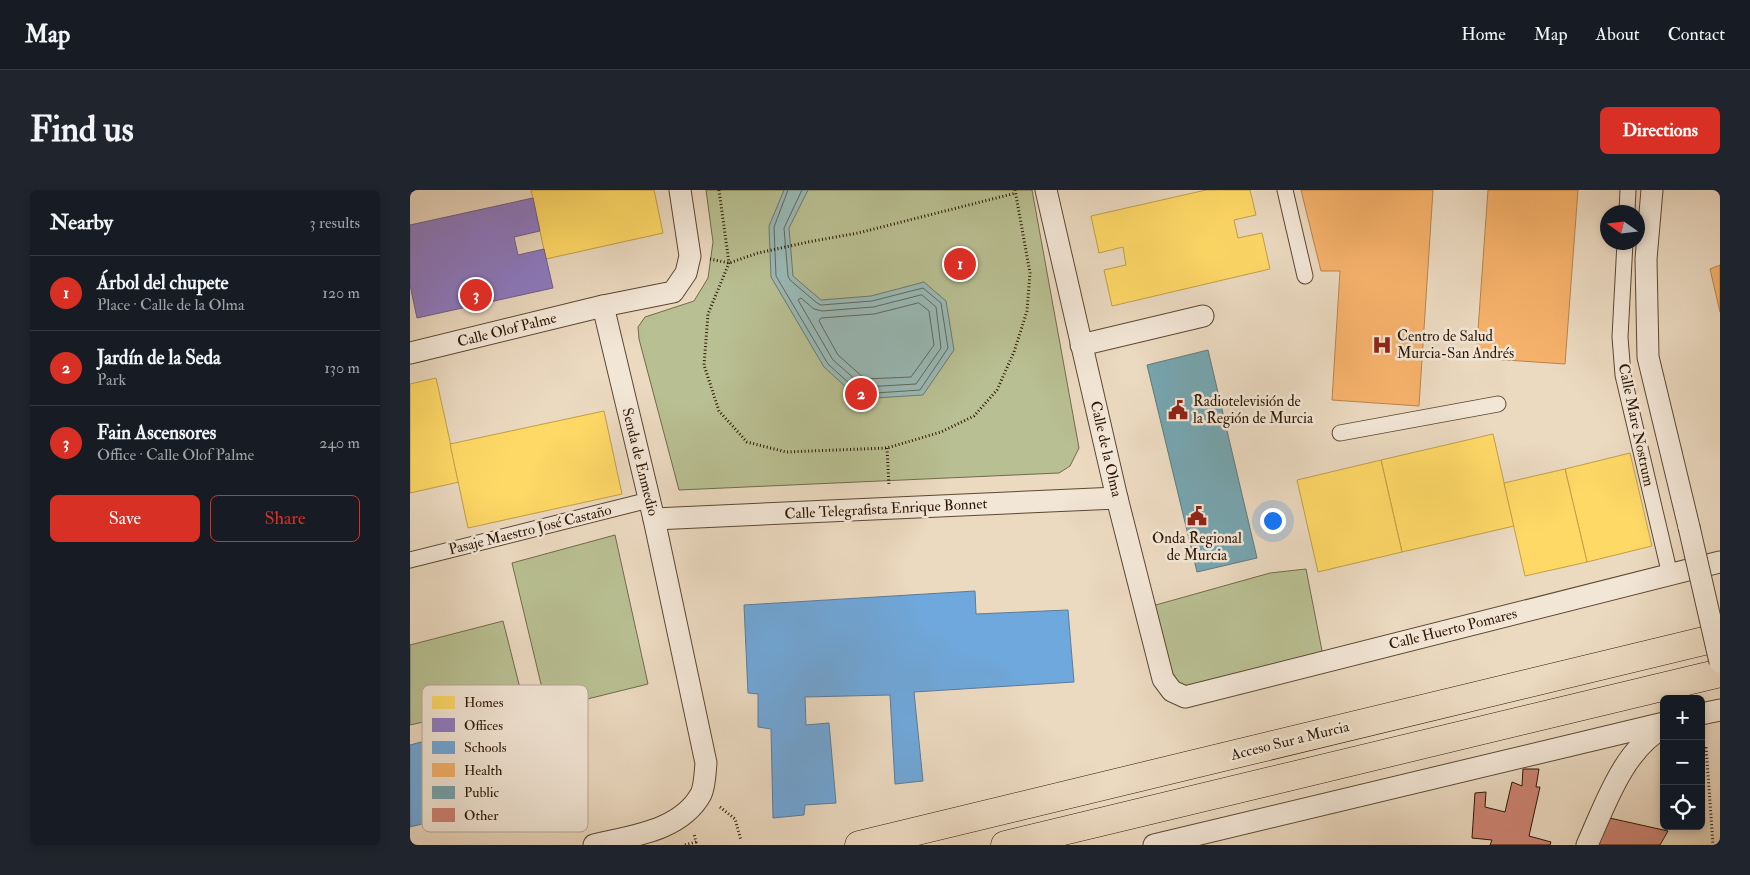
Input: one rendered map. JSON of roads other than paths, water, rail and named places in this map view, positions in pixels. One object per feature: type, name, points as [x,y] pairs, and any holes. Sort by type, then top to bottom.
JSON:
[{"type":"highway","name":"Acceso Sur a Murcia","points":[[860,845],[1720,637]]},
{"type":"highway","points":[[1005,845],[1720,673]]},
{"type":"street","points":[[603,306],[673,292],[686,274],[690,256],[680,190]]},
{"type":"street","name":"Calle de la Olma","points":[[1046,190],[1117,498],[1163,679],[1172,691],[1185,696]]},
{"type":"street","points":[[1284,190],[1304,276]]},
{"type":"street","points":[[1627,205],[1628,190]]},
{"type":"street","points":[[1652,190],[1646,259],[1648,356],[1720,662]]},
{"type":"street","name":"Calle Mare Nostrum","points":[[1625,250],[1620,337],[1623,375],[1670,575]]},
{"type":"street","name":"Calle Olof Palme","points":[[410,353],[603,306]]},
{"type":"street","name":"Senda de Enmedio","points":[[594,845],[653,830],[678,818],[689,810],[702,792],[706,763],[652,509],[603,306]]},
{"type":"street","points":[[1081,345],[1203,316]]},
{"type":"street","points":[[1340,433],[1498,404]]},
{"type":"street","name":"Calle Telegrafista Enrique Bonnet","points":[[652,509],[890,509],[1117,498]]},
{"type":"street","name":"Pasaje Maestro José Castaño","points":[[410,560],[652,509]]},
{"type":"street","name":"Calle Huerto Pomares","points":[[1185,696],[1720,562]]},
{"type":"street","points":[[1705,713],[1720,710]]},
{"type":"street","points":[[1154,845],[1660,724]]},
{"type":"street","points":[[1587,845],[1620,772],[1660,730]]},
{"type":"street","points":[[1582,742],[1600,743],[1615,751],[1619,756],[1620,772]]},
{"type":"water","points":[[784,190],[808,190],[789,228],[793,276],[821,300],[871,296],[924,282],[946,301],[954,350],[923,395],[859,399],[824,367],[771,277],[769,226]]},
{"type":"place","name":"Árbol del chupete","points":[[960,264]]},
{"type":"place","name":"Fain Ascensores","points":[[476,295]]},
{"type":"place","name":"Centro de Salud Murcia-San Andrés","points":[[1382,345]]},
{"type":"place","name":"Jardín de la Seda","points":[[861,394]]},
{"type":"place","name":"Radiotelevisión de la Región de Murcia","points":[[1178,410]]},
{"type":"place","name":"Onda Regional de Murcia","points":[[1197,516]]}]
